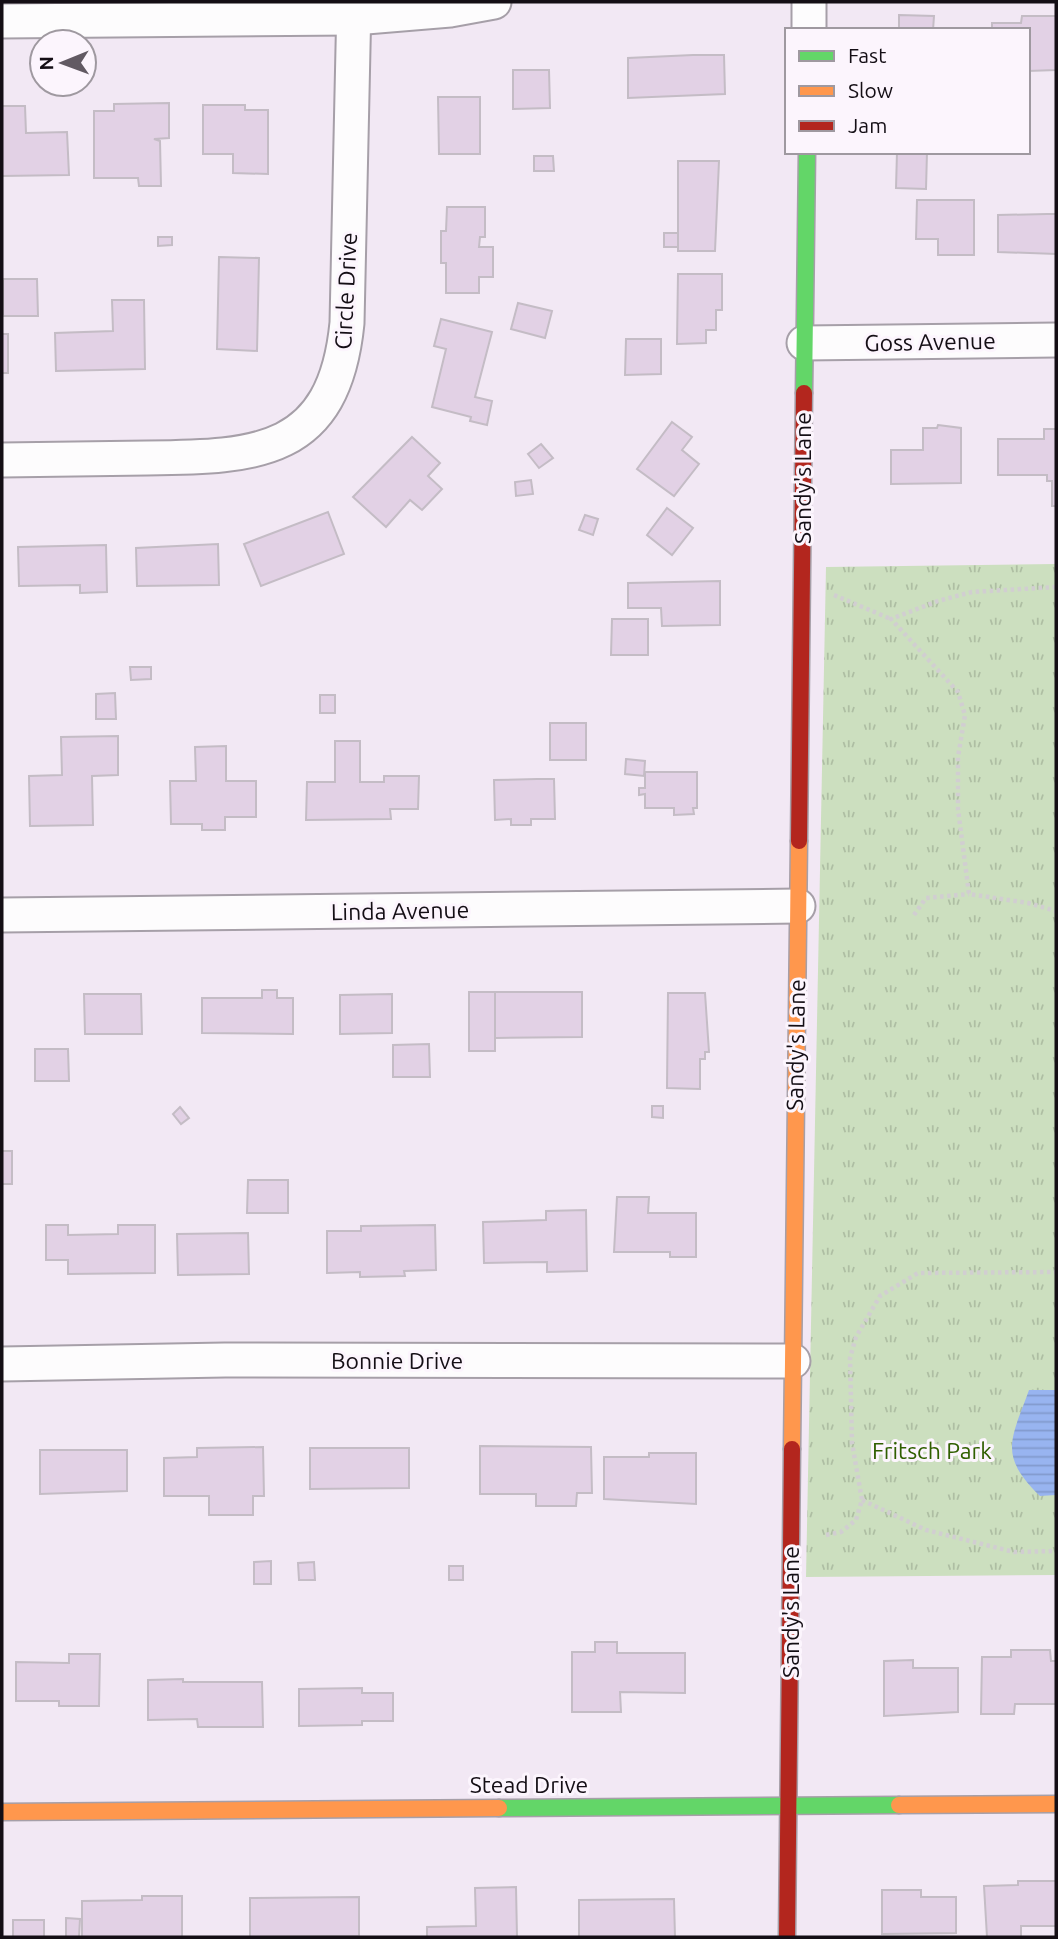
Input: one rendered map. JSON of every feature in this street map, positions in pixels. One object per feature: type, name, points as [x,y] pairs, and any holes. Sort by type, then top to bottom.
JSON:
[{"type":"street","points":[[2,21],[354,10],[450,10],[494,2]]},
{"type":"street","points":[[809,28],[810,2]]},
{"type":"street","name":"Circle Drive","points":[[2,460],[223,457],[261,449],[292,435],[327,401],[344,356],[347,323],[354,10]]},
{"type":"street","name":"Sandy's Lane","points":[[788,1937],[807,154]]},
{"type":"street","name":"Goss Avenue","points":[[804,343],[1056,340]]},
{"type":"street","name":"Linda Avenue","points":[[2,915],[798,906]]},
{"type":"street","name":"Bonnie Drive","points":[[2,1364],[225,1360],[793,1361]]},
{"type":"street","name":"Stead Drive","points":[[2,1812],[1056,1804]]},
{"type":"path","points":[[891,619],[938,601],[972,592],[1056,587]]},
{"type":"path","points":[[803,590],[830,593],[891,619],[958,692],[965,715],[958,757],[958,809],[969,894]]},
{"type":"path","points":[[914,915],[926,898],[969,894],[1028,903],[1056,911]]},
{"type":"path","points":[[791,1535],[841,1532],[856,1520],[862,1500],[852,1443],[850,1357],[856,1337],[880,1296],[918,1273],[1056,1272]]},
{"type":"path","points":[[862,1500],[926,1530],[1014,1552],[1056,1551]]},
{"type":"green space","name":"Fritsch Park","points":[[1056,564],[1056,1575],[806,1577],[826,567]]},
{"type":"water","points":[[1029,1390],[1056,1390],[1056,1495],[1040,1496],[1027,1482],[1013,1458],[1013,1435]]},
{"type":"building","points":[[899,15],[934,16],[933,28],[899,28]]},
{"type":"building","points":[[1022,16],[1056,16],[1056,70],[1030,71],[1030,28],[992,28],[992,23],[1021,23]]},
{"type":"building","points":[[724,55],[725,94],[628,98],[628,58]]},
{"type":"building","points":[[513,70],[549,70],[550,108],[513,109]]},
{"type":"building","points":[[438,97],[480,97],[480,154],[439,154]]},
{"type":"building","points":[[169,103],[169,138],[154,139],[160,141],[161,186],[139,186],[138,178],[94,178],[94,111],[114,111],[114,104]]},
{"type":"building","points":[[203,105],[245,105],[245,110],[268,110],[268,174],[233,173],[233,154],[203,154]]},
{"type":"building","points":[[2,106],[25,106],[26,133],[67,132],[69,175],[2,176]]},
{"type":"building","points":[[897,154],[927,154],[926,189],[896,188]]},
{"type":"building","points":[[534,156],[553,156],[554,171],[534,171]]},
{"type":"building","points":[[678,161],[719,161],[715,251],[678,251]]},
{"type":"building","points":[[917,200],[974,200],[974,255],[938,255],[938,239],[916,239]]},
{"type":"building","points":[[447,207],[485,207],[485,237],[480,237],[479,247],[493,247],[493,277],[479,277],[479,293],[446,293],[446,263],[441,263],[441,231],[446,231]]},
{"type":"building","points":[[1056,214],[1056,254],[998,252],[998,215]]},
{"type":"building","points":[[664,233],[678,233],[678,247],[664,247]]},
{"type":"building","points":[[158,237],[172,237],[172,245],[158,246]]},
{"type":"building","points":[[219,257],[259,258],[257,351],[217,349]]},
{"type":"building","points":[[678,274],[722,274],[722,310],[716,310],[716,330],[706,330],[706,343],[677,344]]},
{"type":"building","points":[[3,279],[37,279],[38,316],[3,316]]},
{"type":"building","points":[[112,300],[144,300],[145,369],[56,371],[55,333],[113,331]]},
{"type":"building","points":[[518,303],[552,311],[545,338],[511,329]]},
{"type":"building","points":[[441,319],[492,332],[475,397],[492,401],[487,425],[470,421],[471,417],[432,407],[446,349],[434,346]]},
{"type":"building","points":[[2,334],[8,334],[8,373],[2,373]]},
{"type":"building","points":[[626,339],[661,339],[661,374],[625,375]]},
{"type":"building","points":[[672,422],[692,437],[682,450],[699,464],[674,496],[637,469]]},
{"type":"building","points":[[938,425],[961,428],[961,483],[891,484],[891,450],[923,450],[923,428],[937,428]]},
{"type":"building","points":[[1044,429],[1056,429],[1056,506],[1052,506],[1052,481],[1047,481],[1047,475],[998,475],[998,439],[1044,439]]},
{"type":"building","points":[[412,437],[440,463],[428,476],[442,489],[422,510],[410,500],[386,527],[353,497]]},
{"type":"building","points":[[541,444],[553,458],[539,468],[528,454]]},
{"type":"building","points":[[531,480],[533,494],[516,496],[515,482]]},
{"type":"building","points":[[667,508],[693,528],[672,555],[647,535]]},
{"type":"building","points":[[328,512],[344,554],[261,586],[244,544]]},
{"type":"building","points":[[585,515],[598,519],[593,535],[579,530]]},
{"type":"building","points":[[218,544],[219,585],[137,586],[136,548]]},
{"type":"building","points":[[106,545],[107,592],[80,593],[80,585],[19,586],[18,547]]},
{"type":"building","points":[[720,581],[720,625],[662,626],[661,608],[628,608],[628,583]]},
{"type":"building","points":[[612,619],[648,619],[648,655],[611,655]]},
{"type":"building","points":[[130,667],[151,667],[151,679],[131,680]]},
{"type":"building","points":[[115,693],[116,719],[96,719],[96,694]]},
{"type":"building","points":[[320,695],[335,695],[335,713],[320,713]]},
{"type":"building","points":[[550,723],[586,723],[586,760],[550,760]]},
{"type":"building","points":[[118,736],[118,775],[92,776],[93,825],[30,826],[29,776],[62,775],[61,737]]},
{"type":"building","points":[[335,741],[360,741],[360,782],[384,782],[384,776],[419,776],[418,809],[390,809],[391,819],[306,820],[307,782],[335,782]]},
{"type":"building","points":[[226,746],[226,781],[256,781],[256,817],[225,817],[225,830],[202,830],[202,824],[171,824],[170,781],[196,781],[195,747]]},
{"type":"building","points":[[626,759],[645,761],[644,776],[625,774]]},
{"type":"building","points":[[645,772],[697,772],[697,808],[693,808],[694,814],[674,815],[674,808],[645,808],[645,794],[639,795],[639,788],[645,788]]},
{"type":"building","points":[[554,779],[555,819],[531,819],[531,825],[511,825],[511,819],[495,820],[494,780]]},
{"type":"building","points":[[262,990],[277,990],[277,998],[293,998],[293,1034],[202,1033],[202,998],[262,998]]},
{"type":"building","points":[[469,992],[495,992],[495,1051],[469,1051]]},
{"type":"building","points":[[495,992],[582,992],[582,1037],[495,1038]]},
{"type":"building","points":[[668,993],[705,993],[709,1052],[705,1052],[705,1059],[700,1059],[700,1089],[667,1088]]},
{"type":"building","points":[[84,994],[141,994],[142,1034],[85,1034]]},
{"type":"building","points":[[392,994],[392,1033],[340,1034],[340,995]]},
{"type":"building","points":[[429,1044],[430,1077],[393,1077],[393,1045]]},
{"type":"building","points":[[35,1049],[68,1049],[69,1081],[35,1081]]},
{"type":"building","points":[[652,1106],[663,1106],[663,1118],[652,1117]]},
{"type":"building","points":[[180,1107],[189,1118],[181,1124],[173,1114]]},
{"type":"building","points":[[2,1151],[12,1151],[12,1184],[2,1184]]},
{"type":"building","points":[[248,1180],[288,1180],[288,1213],[247,1213]]},
{"type":"building","points":[[617,1197],[649,1197],[648,1213],[696,1213],[696,1257],[670,1257],[670,1252],[614,1252]]},
{"type":"building","points":[[586,1210],[587,1271],[547,1272],[547,1262],[484,1263],[483,1222],[546,1220],[546,1211]]},
{"type":"building","points":[[46,1225],[68,1225],[68,1235],[118,1234],[118,1225],[155,1225],[155,1273],[68,1274],[68,1260],[46,1260]]},
{"type":"building","points":[[435,1225],[436,1270],[404,1271],[405,1276],[360,1277],[360,1272],[327,1273],[327,1231],[361,1231],[361,1226]]},
{"type":"building","points":[[248,1233],[249,1274],[178,1275],[177,1234]]},
{"type":"building","points":[[480,1446],[591,1447],[592,1493],[577,1493],[576,1506],[536,1506],[536,1494],[480,1494]]},
{"type":"building","points":[[263,1447],[264,1496],[253,1496],[253,1515],[209,1515],[209,1496],[164,1496],[164,1458],[197,1457],[197,1448]]},
{"type":"building","points":[[310,1448],[409,1448],[409,1488],[310,1489]]},
{"type":"building","points":[[40,1450],[127,1450],[127,1491],[40,1494]]},
{"type":"building","points":[[649,1453],[696,1453],[696,1504],[604,1499],[604,1457],[649,1457]]},
{"type":"building","points":[[271,1561],[271,1584],[254,1584],[254,1562]]},
{"type":"building","points":[[314,1562],[315,1580],[299,1580],[298,1563]]},
{"type":"building","points":[[449,1566],[463,1566],[463,1580],[449,1580]]},
{"type":"building","points":[[595,1642],[617,1642],[617,1653],[685,1653],[685,1693],[620,1692],[621,1712],[572,1712],[572,1652],[595,1652]]},
{"type":"building","points":[[1011,1650],[1050,1650],[1051,1661],[1056,1661],[1056,1704],[1015,1704],[1014,1714],[981,1714],[982,1657],[1011,1657]]},
{"type":"building","points":[[69,1654],[100,1654],[99,1706],[59,1706],[59,1701],[16,1701],[16,1662],[69,1663]]},
{"type":"building","points":[[913,1660],[913,1668],[958,1668],[958,1712],[884,1716],[884,1661]]},
{"type":"building","points":[[183,1679],[183,1682],[262,1682],[263,1727],[198,1727],[197,1719],[148,1720],[148,1680]]},
{"type":"building","points":[[362,1688],[362,1693],[393,1693],[393,1721],[362,1721],[362,1725],[299,1726],[299,1689]]},
{"type":"building","points":[[1018,1881],[1056,1881],[1056,1926],[1021,1926],[1021,1937],[987,1937],[984,1886],[1018,1885]]},
{"type":"building","points":[[516,1887],[517,1937],[427,1937],[427,1927],[476,1926],[475,1888]]},
{"type":"building","points":[[882,1890],[921,1890],[921,1897],[956,1897],[956,1933],[882,1934]]},
{"type":"building","points":[[142,1896],[182,1896],[182,1937],[82,1937],[82,1901],[142,1900]]},
{"type":"building","points":[[359,1897],[359,1936],[250,1937],[250,1898]]},
{"type":"building","points":[[674,1899],[675,1937],[579,1937],[579,1900]]},
{"type":"building","points":[[66,1918],[80,1919],[79,1937],[66,1937]]},
{"type":"building","points":[[13,1920],[44,1920],[44,1937],[13,1937]]},
{"type":"traffic: fast","points":[[804,393],[807,154]]},
{"type":"traffic: fast","points":[[499,1808],[899,1805]]},
{"type":"traffic: slow","points":[[792,1449],[799,841]]},
{"type":"traffic: slow","points":[[899,1805],[1056,1804]]},
{"type":"traffic: slow","points":[[2,1812],[499,1808]]},
{"type":"traffic: jam","points":[[799,841],[804,393]]},
{"type":"traffic: jam","points":[[787,1937],[792,1449]]}]
